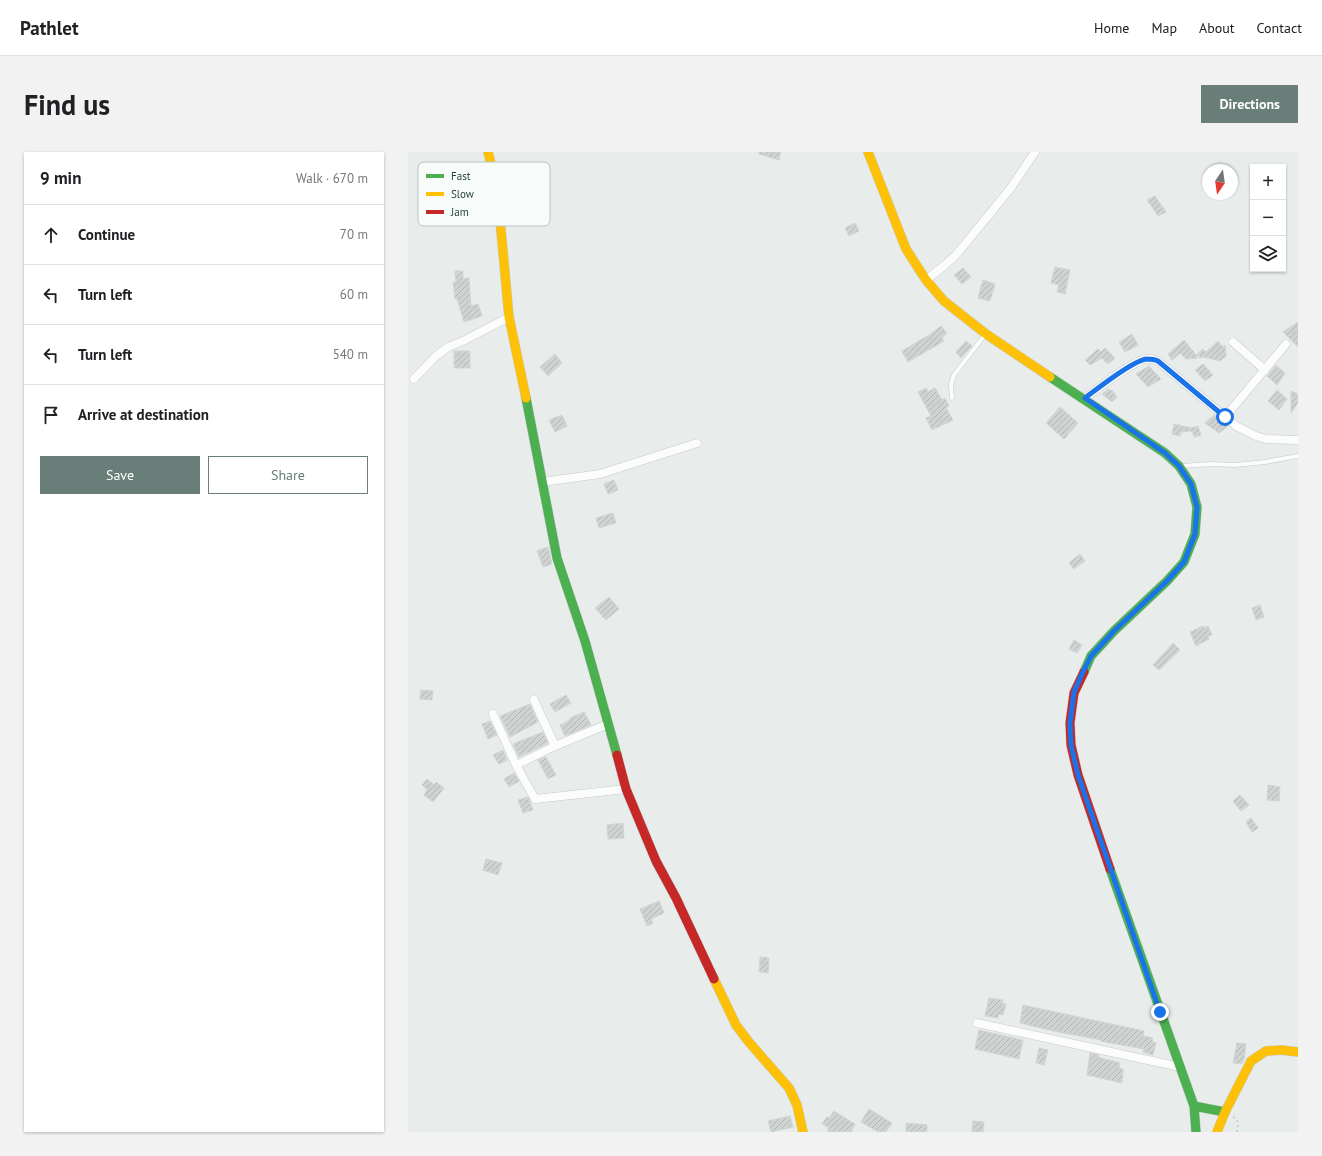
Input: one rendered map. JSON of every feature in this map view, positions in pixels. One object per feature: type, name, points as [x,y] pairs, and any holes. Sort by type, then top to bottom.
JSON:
[{"type":"main road","points":[[488,152],[491,162]]},
{"type":"main road","points":[[868,152],[906,250],[926,280],[944,301],[986,334],[1085,398],[1165,453],[1179,466],[1191,484],[1197,507],[1195,534],[1184,562],[1167,581],[1114,631],[1091,656],[1074,692],[1070,723],[1071,745],[1078,775],[1194,1106],[1196,1132]]},
{"type":"main road","points":[[501,226],[509,317],[524,386],[557,558],[585,641],[626,789],[656,861],[676,898],[736,1025],[789,1088],[797,1105],[803,1132]]},
{"type":"main road","points":[[1217,1132],[1225,1112],[1251,1061],[1266,1051],[1282,1050],[1298,1052]]},
{"type":"main road","points":[[1194,1106],[1225,1112]]},
{"type":"street","points":[[926,280],[945,266],[956,255],[1010,189],[1035,152]]},
{"type":"street","points":[[414,379],[436,356],[448,347],[463,341],[509,317]]},
{"type":"street","points":[[1233,342],[1265,370]]},
{"type":"street","points":[[1225,417],[1286,344]]},
{"type":"street","points":[[1085,398],[1131,365],[1145,359],[1152,359],[1158,361],[1236,426],[1256,436],[1275,440],[1298,440]]},
{"type":"street","points":[[542,482],[600,474],[698,443]]},
{"type":"street","points":[[534,700],[555,746]]},
{"type":"street","points":[[493,714],[516,765],[535,799],[626,789]]},
{"type":"street","points":[[516,765],[555,746],[608,724]]},
{"type":"street","points":[[976,1023],[1180,1067]]},
{"type":"lane","points":[[952,398],[951,384],[954,375],[986,334]]},
{"type":"lane","points":[[1179,466],[1212,464],[1235,465],[1265,462],[1298,456]]},
{"type":"path","points":[[1225,1112],[1236,1119],[1238,1123],[1237,1132]]},
{"type":"building","points":[[759,152],[781,152],[779,160],[759,154]]},
{"type":"building","points":[[1155,196],[1166,212],[1158,216],[1147,200]]},
{"type":"building","points":[[855,223],[859,231],[849,236],[845,228]]},
{"type":"building","points":[[1055,267],[1070,270],[1065,294],[1057,292],[1059,285],[1051,283]]},
{"type":"building","points":[[963,268],[971,277],[962,284],[954,275]]},
{"type":"building","points":[[455,271],[463,271],[463,279],[469,278],[471,306],[478,304],[482,316],[464,322],[457,299],[455,299],[453,282],[456,282]]},
{"type":"building","points":[[983,280],[995,284],[990,301],[978,298]]},
{"type":"building","points":[[1298,322],[1298,347],[1283,332]]},
{"type":"building","points":[[941,326],[947,333],[942,338],[944,341],[908,362],[902,351]]},
{"type":"building","points":[[1132,334],[1138,345],[1125,352],[1119,342]]},
{"type":"building","points":[[1184,340],[1196,355],[1203,349],[1206,352],[1218,341],[1223,347],[1225,345],[1226,356],[1220,361],[1204,357],[1199,358],[1200,356],[1195,355],[1198,358],[1186,359],[1180,353],[1172,360],[1168,354]]},
{"type":"building","points":[[966,341],[972,346],[961,358],[956,352]]},
{"type":"building","points":[[1105,348],[1115,358],[1108,364],[1102,358],[1090,365],[1085,360],[1098,349],[1101,352]]},
{"type":"building","points":[[454,351],[470,351],[470,368],[454,368]]},
{"type":"building","points":[[555,354],[562,363],[548,376],[540,367]]},
{"type":"building","points":[[1203,364],[1213,375],[1205,381],[1195,370]]},
{"type":"building","points":[[1276,365],[1285,373],[1277,385],[1267,376]]},
{"type":"building","points":[[1149,366],[1161,379],[1148,387],[1136,374]]},
{"type":"building","points":[[926,388],[928,392],[935,388],[942,400],[945,398],[949,406],[946,408],[953,420],[932,430],[926,418],[931,416],[918,392]]},
{"type":"building","points":[[1109,389],[1111,391],[1112,390],[1117,397],[1112,402],[1102,394]]},
{"type":"building","points":[[1277,390],[1287,399],[1279,410],[1268,401]]},
{"type":"building","points":[[1291,391],[1298,394],[1298,403],[1291,413]]},
{"type":"building","points":[[1060,407],[1078,423],[1064,439],[1046,423]]},
{"type":"building","points":[[562,415],[567,426],[555,432],[549,420]]},
{"type":"building","points":[[1214,415],[1228,426],[1219,433],[1205,423]]},
{"type":"building","points":[[1174,424],[1191,428],[1198,426],[1201,435],[1194,437],[1192,431],[1181,432],[1180,436],[1172,434]]},
{"type":"building","points":[[614,480],[618,490],[608,494],[604,484]]},
{"type":"building","points":[[613,513],[616,523],[599,528],[596,518]]},
{"type":"building","points":[[548,547],[552,564],[543,567],[537,551]]},
{"type":"building","points":[[1080,554],[1085,561],[1074,569],[1069,563]]},
{"type":"building","points":[[609,597],[619,609],[606,620],[595,608]]},
{"type":"building","points":[[1260,605],[1264,617],[1256,620],[1252,608]]},
{"type":"building","points":[[1203,626],[1204,628],[1208,626],[1212,635],[1208,636],[1209,639],[1196,646],[1190,632]]},
{"type":"building","points":[[1074,640],[1082,645],[1077,653],[1069,649]]},
{"type":"building","points":[[1173,643],[1180,650],[1159,670],[1153,665]]},
{"type":"building","points":[[421,690],[433,691],[432,700],[420,699]]},
{"type":"building","points":[[566,695],[571,703],[555,712],[550,704]]},
{"type":"building","points":[[530,704],[538,722],[510,737],[500,716]]},
{"type":"building","points":[[584,712],[591,725],[565,736],[560,725],[570,720],[570,718]]},
{"type":"building","points":[[490,721],[497,735],[488,739],[482,724]]},
{"type":"building","points":[[543,732],[548,743],[519,757],[513,744]]},
{"type":"building","points":[[503,750],[507,760],[499,764],[493,755]]},
{"type":"building","points":[[546,757],[556,775],[548,779],[538,760]]},
{"type":"building","points":[[514,773],[519,781],[509,787],[504,779]]},
{"type":"building","points":[[427,779],[434,785],[436,782],[444,788],[433,802],[424,795],[427,790],[422,785]]},
{"type":"building","points":[[1268,785],[1280,787],[1279,801],[1267,800]]},
{"type":"building","points":[[1240,795],[1249,805],[1241,811],[1233,801]]},
{"type":"building","points":[[528,797],[533,810],[523,813],[518,800]]},
{"type":"building","points":[[1251,818],[1258,828],[1252,832],[1246,822]]},
{"type":"building","points":[[623,823],[624,838],[608,839],[607,825]]},
{"type":"building","points":[[486,859],[502,863],[498,875],[483,870]]},
{"type":"building","points":[[659,901],[664,913],[651,919],[653,923],[647,926],[640,909]]},
{"type":"building","points":[[760,957],[769,958],[768,973],[759,972]]},
{"type":"building","points":[[989,998],[1003,1000],[1002,1003],[1006,1004],[1003,1015],[999,1014],[998,1018],[985,1016]]},
{"type":"building","points":[[1023,1005],[1144,1031],[1143,1036],[1153,1038],[1152,1042],[1156,1043],[1153,1055],[1143,1052],[1144,1049],[1020,1023]]},
{"type":"building","points":[[979,1030],[1023,1040],[1019,1059],[975,1049]]},
{"type":"building","points":[[1237,1043],[1246,1044],[1242,1064],[1233,1063]]},
{"type":"building","points":[[1039,1048],[1048,1050],[1044,1065],[1036,1063]]},
{"type":"building","points":[[1090,1053],[1099,1055],[1098,1057],[1120,1063],[1119,1068],[1123,1069],[1122,1083],[1087,1075]]},
{"type":"building","points":[[869,1109],[892,1123],[886,1132],[878,1132],[861,1122]]},
{"type":"building","points":[[834,1111],[855,1124],[851,1132],[827,1132],[829,1128],[822,1124]]},
{"type":"building","points":[[790,1116],[793,1127],[771,1132],[768,1121]]},
{"type":"building","points":[[973,1121],[984,1122],[983,1132],[972,1132]]},
{"type":"building","points":[[906,1123],[927,1125],[927,1132],[906,1132]]},
{"type":"traffic: fast","points":[[1050,377],[1165,453],[1179,466],[1191,484],[1197,507],[1195,534],[1184,562],[1167,581],[1114,631],[1091,656],[1084,672]]},
{"type":"traffic: fast","points":[[526,398],[557,558],[585,641],[617,755]]},
{"type":"traffic: fast","points":[[1110,869],[1194,1106],[1196,1132]]},
{"type":"traffic: fast","points":[[1194,1106],[1225,1112]]},
{"type":"traffic: slow","points":[[488,152],[491,162]]},
{"type":"traffic: slow","points":[[868,152],[906,249],[926,280],[944,301],[986,334],[1050,377]]},
{"type":"traffic: slow","points":[[501,226],[509,317],[526,398]]},
{"type":"traffic: slow","points":[[714,979],[736,1025],[789,1088],[797,1105],[803,1132]]},
{"type":"traffic: slow","points":[[1217,1132],[1225,1112],[1251,1061],[1266,1051],[1282,1050],[1298,1052]]},
{"type":"traffic: jam","points":[[1084,672],[1074,693],[1070,723],[1071,745],[1078,775],[1110,869]]},
{"type":"traffic: jam","points":[[617,755],[626,789],[656,861],[676,898],[714,979]]},
{"type":"route","points":[[1160,1012],[1078,775],[1071,745],[1070,723],[1074,692],[1091,656],[1114,631],[1167,581],[1184,562],[1195,534],[1197,507],[1191,484],[1179,466],[1165,453],[1085,398],[1131,365],[1145,359],[1152,359],[1158,361],[1225,417]]}]
